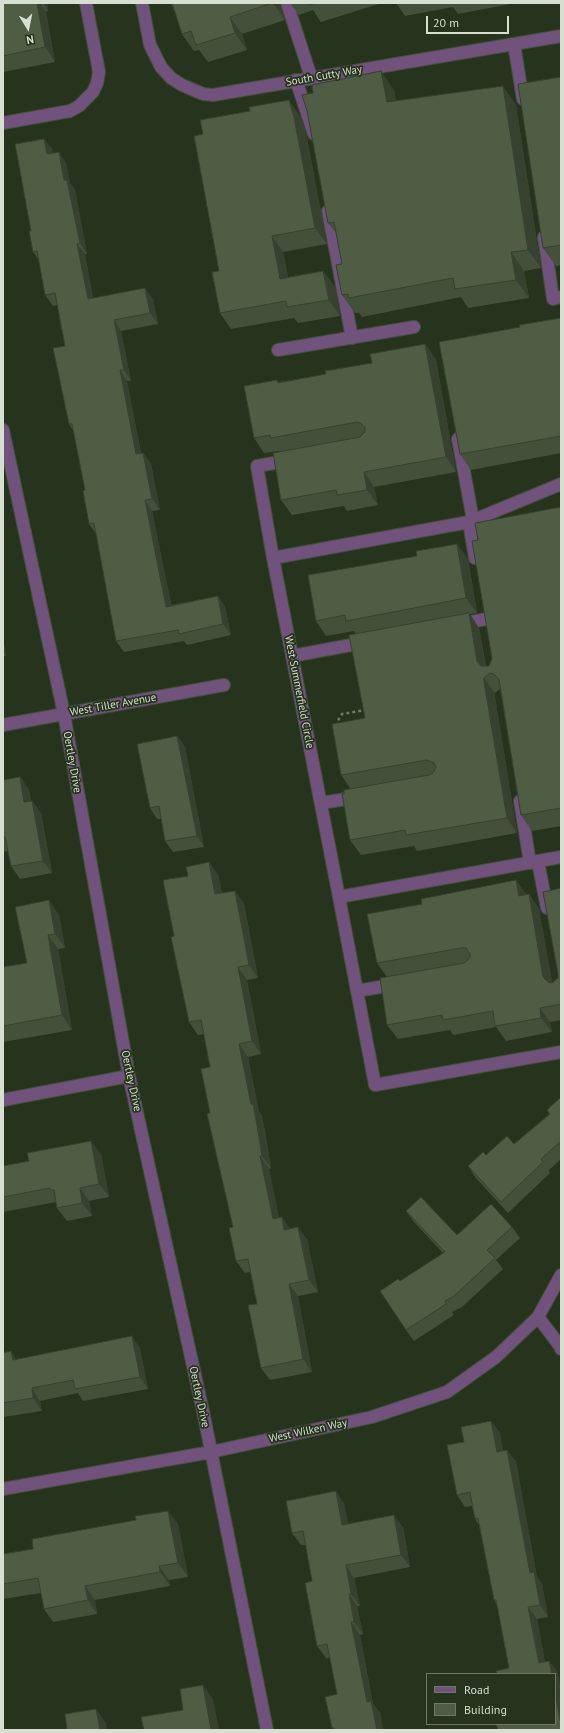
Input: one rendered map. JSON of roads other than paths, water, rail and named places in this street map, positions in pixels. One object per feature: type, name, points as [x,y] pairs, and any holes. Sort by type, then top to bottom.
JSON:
[{"type":"street","points":[[3,123],[58,114],[79,106],[93,92],[97,83],[99,72],[86,3]]},
{"type":"street","name":"South Cutty Way","points":[[142,3],[150,45],[155,57],[171,78],[182,85],[203,94],[213,95],[311,77],[561,36]]},
{"type":"street","points":[[287,3],[311,77]]},
{"type":"street","points":[[514,44],[524,107]]},
{"type":"street","points":[[296,80],[313,131],[316,146]]},
{"type":"street","points":[[326,200],[352,338]]},
{"type":"street","points":[[542,222],[553,299],[561,297]]},
{"type":"street","points":[[278,350],[414,327]]},
{"type":"street","points":[[455,423],[477,567]]},
{"type":"street","name":"Oertley Drive","points":[[3,430],[64,714],[129,1076],[211,1452],[267,1730]]},
{"type":"street","name":"West Summerfield Circle","points":[[302,458],[257,466],[292,656],[376,1085],[561,1052]]},
{"type":"street","points":[[274,558],[471,521],[561,484]]},
{"type":"street","points":[[483,604],[488,633]]},
{"type":"street","points":[[446,627],[486,619]]},
{"type":"street","points":[[292,656],[377,640]]},
{"type":"street","name":"West Tiller Avenue","points":[[3,725],[224,685]]},
{"type":"street","points":[[517,786],[549,922]]},
{"type":"street","points":[[321,803],[368,795]]},
{"type":"street","points":[[339,897],[561,857]]},
{"type":"street","points":[[357,991],[411,981]]},
{"type":"street","points":[[3,1100],[129,1076]]},
{"type":"street","name":"West Wilken Way","points":[[3,1489],[211,1452],[372,1417],[447,1392],[496,1357],[538,1317],[561,1276]]},
{"type":"street","points":[[538,1317],[560,1346],[561,1350]]}]
